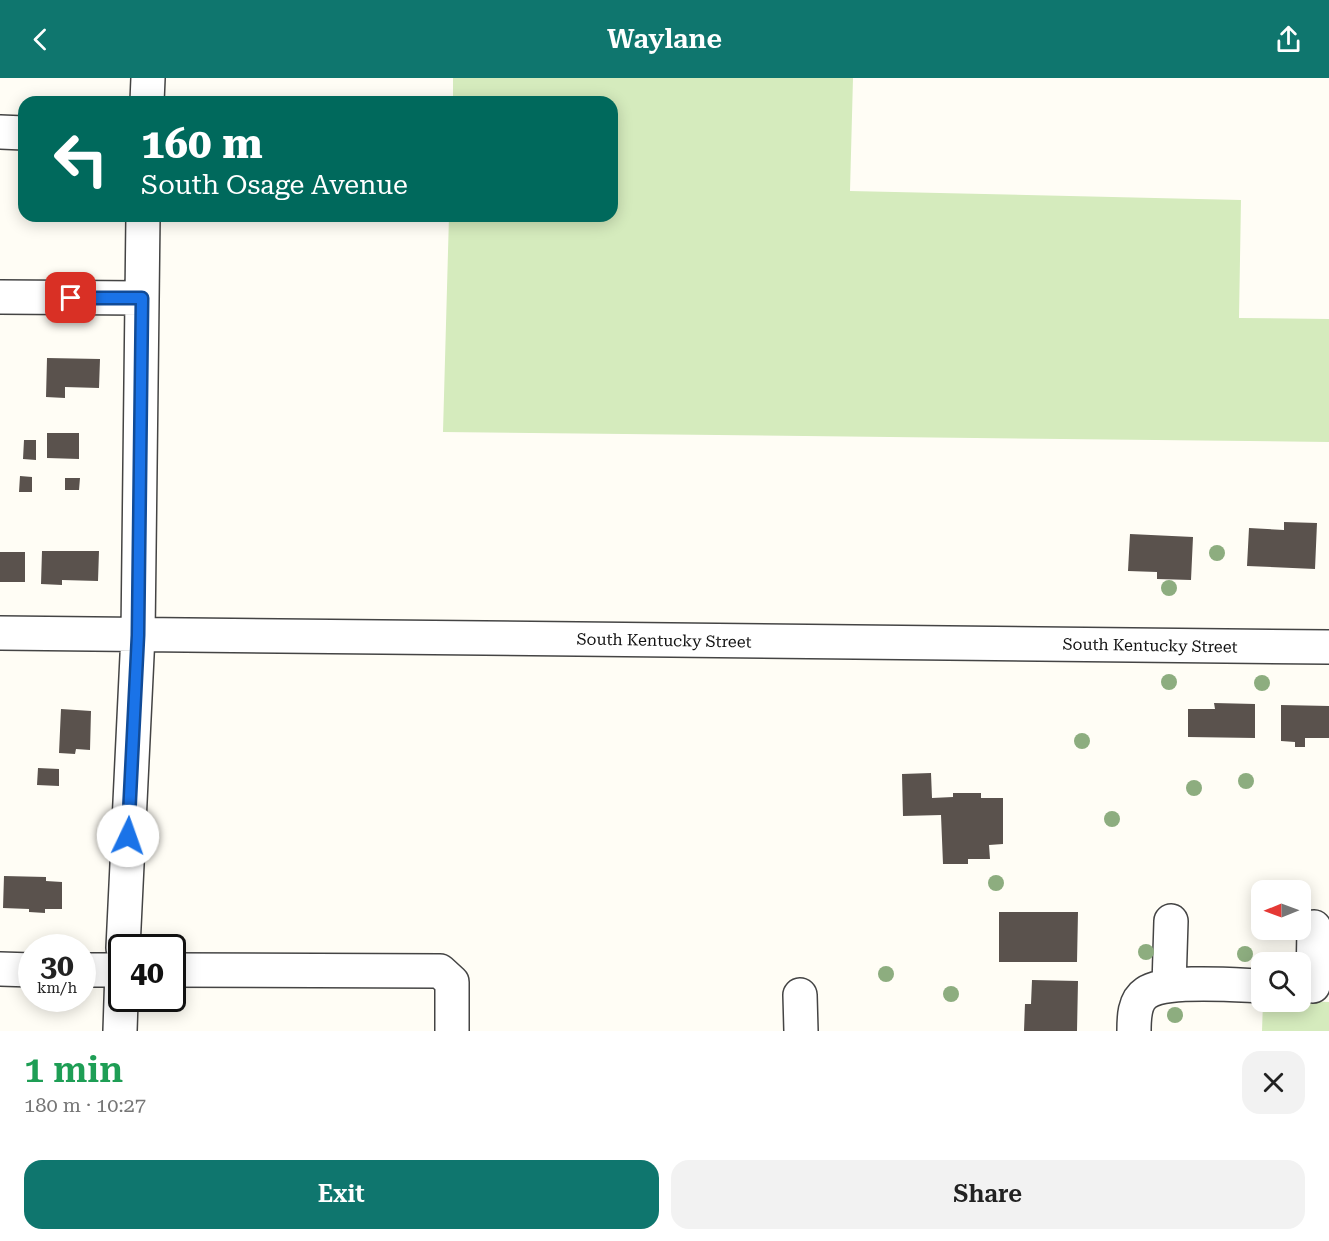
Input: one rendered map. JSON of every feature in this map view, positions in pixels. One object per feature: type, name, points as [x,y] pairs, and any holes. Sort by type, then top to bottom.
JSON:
[{"type":"street","points":[[147,96],[148,78]]},
{"type":"street","points":[[0,132],[18,133]]},
{"type":"street","points":[[124,934],[138,635],[143,222]]},
{"type":"street","points":[[0,297],[142,298]]},
{"type":"street","name":"South Kentucky Street","points":[[0,633],[1329,647]]},
{"type":"street","points":[[1169,985],[1171,921]]},
{"type":"street","points":[[1314,927],[1314,986]]},
{"type":"street","points":[[0,969],[18,970]]},
{"type":"street","points":[[186,970],[440,971],[452,982],[452,1031]]},
{"type":"street","points":[[1134,1031],[1134,1011],[1144,993],[1158,987],[1180,984],[1251,986]]},
{"type":"street","points":[[800,995],[801,1031]]},
{"type":"street","points":[[120,1031],[121,1012]]},
{"type":"green space","points":[[453,78],[853,78],[850,191],[1241,200],[1239,318],[1329,319],[1329,442],[443,432],[449,222],[618,222],[618,96],[453,96]]},
{"type":"green space","points":[[1311,1001],[1329,1002],[1329,1031],[1262,1031],[1263,1012],[1311,1012]]},
{"type":"building","points":[[47,358],[100,359],[99,388],[65,387],[65,398],[46,397]]},
{"type":"building","points":[[47,433],[79,433],[79,459],[47,458]]},
{"type":"building","points":[[24,440],[36,440],[36,460],[23,459]]},
{"type":"building","points":[[20,476],[32,477],[32,492],[19,492]]},
{"type":"building","points":[[65,478],[80,478],[79,490],[65,490]]},
{"type":"building","points":[[1284,522],[1317,523],[1315,569],[1247,566],[1249,528],[1284,530]]},
{"type":"building","points":[[1130,534],[1193,537],[1191,580],[1157,579],[1157,572],[1128,571]]},
{"type":"building","points":[[42,551],[99,551],[98,581],[62,580],[62,585],[41,584]]},
{"type":"building","points":[[0,552],[25,552],[25,582],[0,582]]},
{"type":"building","points":[[1214,703],[1255,704],[1255,738],[1188,737],[1188,709],[1215,709]]},
{"type":"building","points":[[1281,705],[1329,706],[1329,738],[1305,738],[1305,747],[1295,747],[1295,742],[1281,741]]},
{"type":"building","points":[[61,709],[91,711],[90,750],[76,749],[75,754],[59,753]]},
{"type":"building","points":[[38,768],[59,769],[59,786],[37,785]]},
{"type":"building","points":[[931,773],[932,798],[953,797],[953,793],[981,793],[981,798],[1003,798],[1003,844],[989,845],[990,859],[968,859],[968,864],[943,864],[941,815],[903,816],[902,774]]},
{"type":"building","points":[[4,876],[46,877],[46,881],[62,882],[62,909],[45,909],[45,913],[29,912],[29,909],[3,908]]},
{"type":"building","points":[[999,912],[1078,912],[1077,962],[999,962]]},
{"type":"building","points":[[1032,980],[1078,981],[1077,1031],[1024,1031],[1025,1004],[1031,1004]]},
{"type":"route","points":[[71,298],[142,298],[138,635],[128,836]]}]
